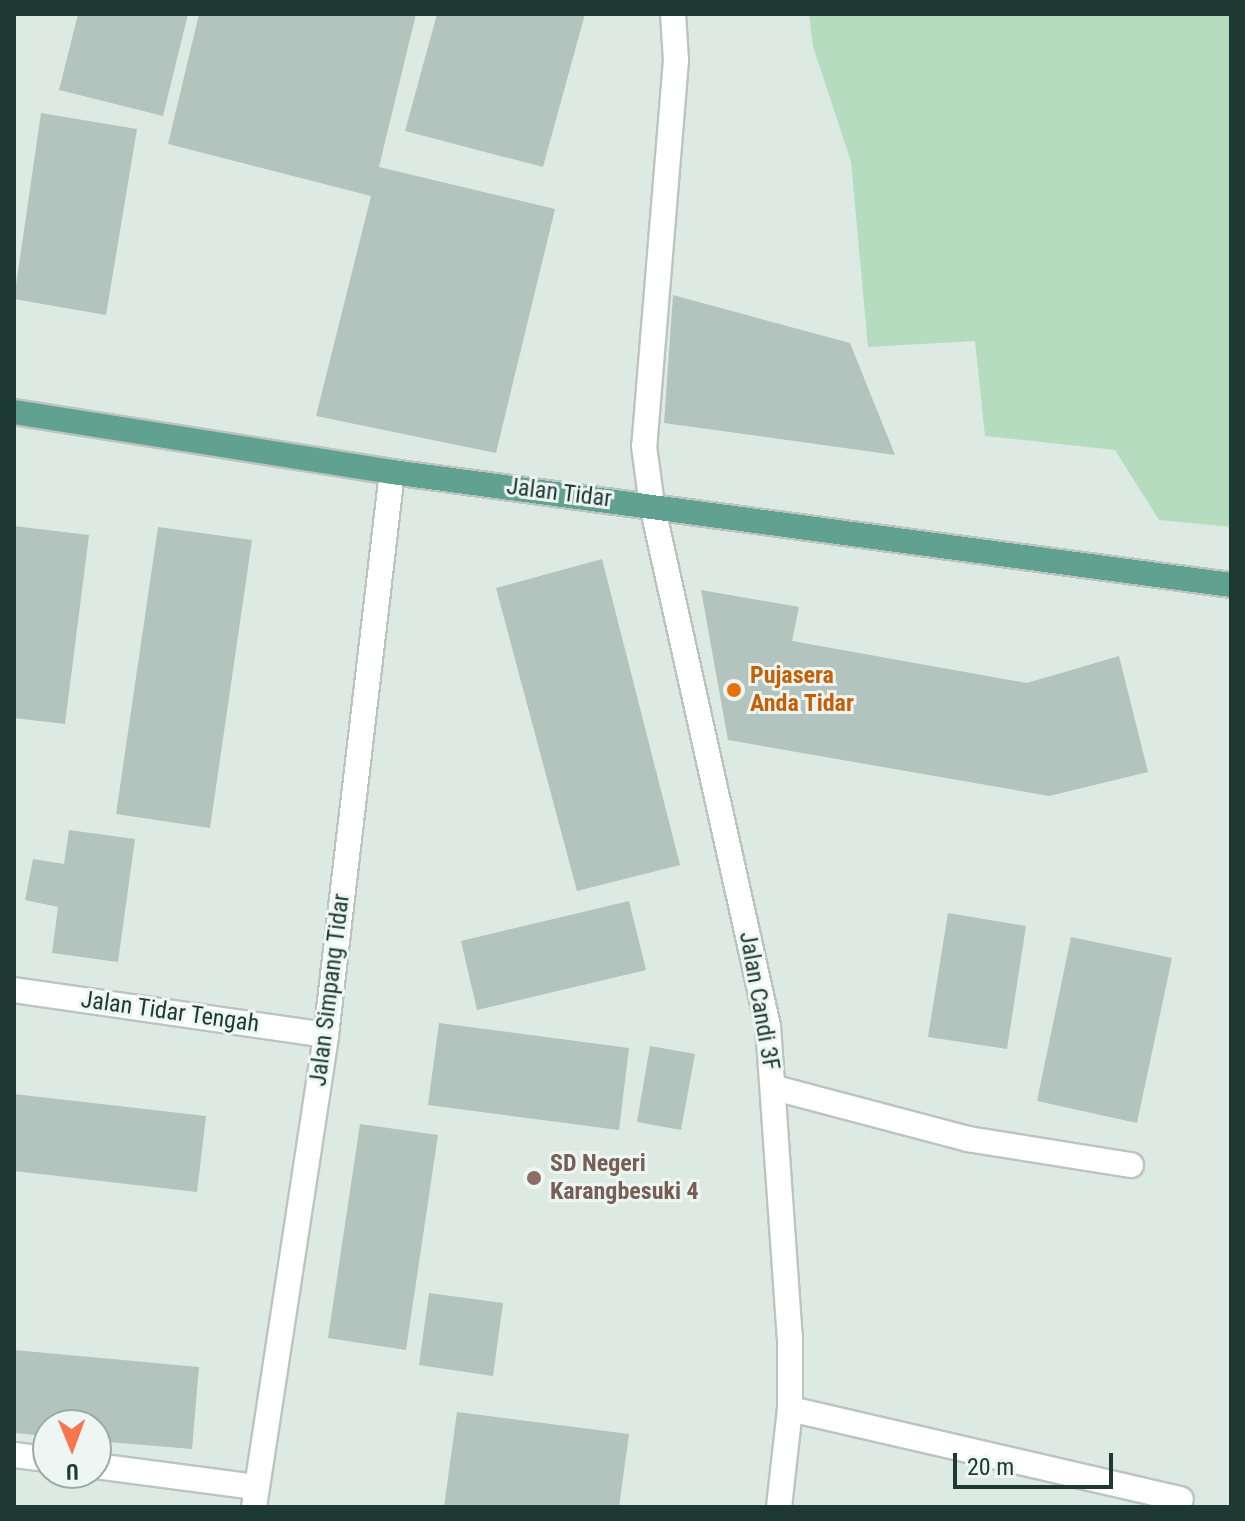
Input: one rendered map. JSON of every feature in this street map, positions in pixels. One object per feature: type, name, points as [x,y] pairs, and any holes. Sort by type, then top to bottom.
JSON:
[{"type":"main road","name":"Jalan Tidar","points":[[14,412],[392,472],[1231,585]]},
{"type":"street","name":"Jalan Candi 3F","points":[[673,14],[676,60],[644,446],[652,505],[768,1026],[775,1088],[790,1337],[790,1409],[779,1507]]},
{"type":"street","name":"Jalan Simpang Tidar","points":[[255,1497],[326,1035],[392,472]]},
{"type":"street","name":"Jalan Tidar Tengah","points":[[14,990],[326,1035]]},
{"type":"street","points":[[775,1088],[968,1139],[1131,1165]]},
{"type":"street","points":[[790,1409],[1181,1499]]},
{"type":"street","points":[[112,1469],[255,1497]]},
{"type":"green space","points":[[809,14],[1231,14],[1231,527],[1159,520],[1115,450],[985,436],[975,341],[868,347],[851,162],[813,46]]},
{"type":"building","points":[[78,14],[188,14],[163,116],[59,90]]},
{"type":"building","points":[[199,14],[416,14],[379,167],[555,209],[496,453],[316,416],[371,196],[168,144]]},
{"type":"building","points":[[437,14],[585,14],[543,167],[405,131]]},
{"type":"building","points":[[41,113],[137,129],[106,315],[14,299]]},
{"type":"building","points":[[673,295],[850,343],[895,455],[664,423]]},
{"type":"building","points":[[14,526],[89,535],[65,724],[14,718]]},
{"type":"building","points":[[158,527],[252,540],[210,828],[116,814]]},
{"type":"building","points":[[602,559],[680,865],[577,891],[496,588]]},
{"type":"building","points":[[701,590],[799,607],[792,641],[1027,683],[1119,656],[1148,772],[1049,796],[728,740]]},
{"type":"building","points":[[69,830],[135,839],[118,962],[52,953],[58,907],[25,900],[33,859],[64,864]]},
{"type":"building","points":[[629,901],[646,970],[477,1010],[461,941]]},
{"type":"building","points":[[948,913],[1026,926],[1007,1049],[928,1037]]},
{"type":"building","points":[[1071,937],[1172,958],[1137,1123],[1037,1101]]},
{"type":"building","points":[[439,1023],[629,1048],[619,1130],[428,1105]]},
{"type":"building","points":[[650,1046],[695,1054],[681,1130],[637,1122]]},
{"type":"building","points":[[14,1094],[206,1116],[197,1192],[14,1171]]},
{"type":"building","points":[[360,1124],[438,1135],[406,1350],[328,1338]]},
{"type":"building","points":[[429,1293],[503,1303],[493,1376],[419,1365]]},
{"type":"building","points":[[14,1350],[199,1367],[192,1449],[112,1442],[112,1409],[32,1409],[32,1435],[14,1433]]},
{"type":"building","points":[[457,1412],[629,1434],[619,1507],[444,1507]]},
{"type":"place","name":"Pujasera Anda Tidar","points":[[734,690]]},
{"type":"place","name":"SD Negeri Karangbesuki 4","points":[[534,1178]]}]
